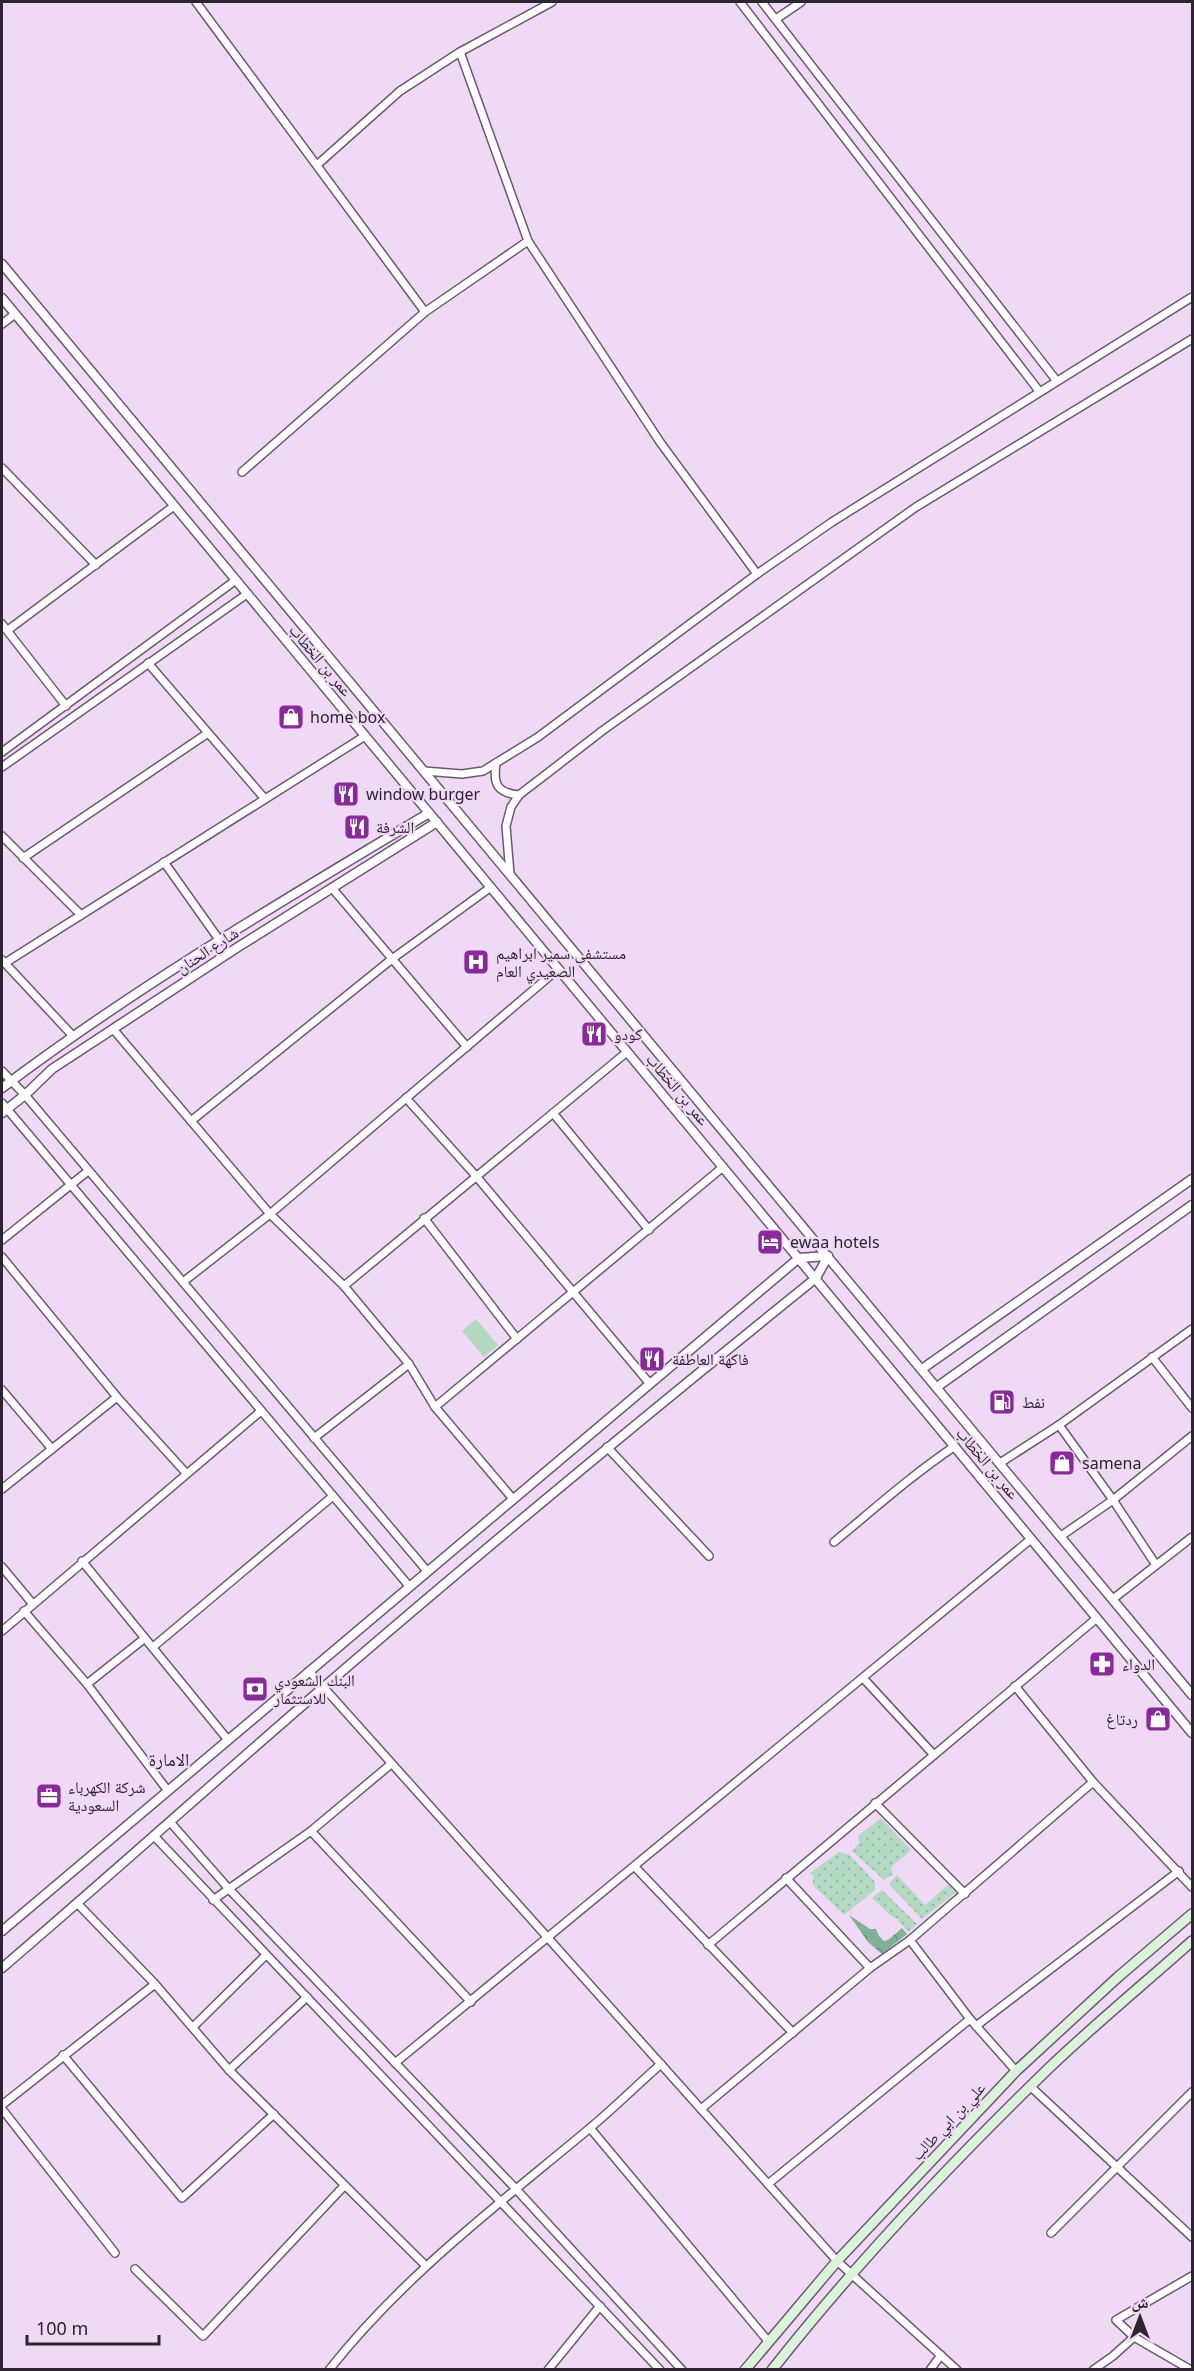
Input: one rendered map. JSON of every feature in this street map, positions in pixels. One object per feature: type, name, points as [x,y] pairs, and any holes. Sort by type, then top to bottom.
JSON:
[{"type":"main road","name":"علي بن ابي طالب","points":[[745,2370],[837,2261],[1016,2071],[1118,1977],[1192,1914]]},
{"type":"main road","name":"علي بن ابي طالب","points":[[772,2370],[850,2275],[922,2196],[1050,2067],[1192,1941]]},
{"type":"street","points":[[196,2],[425,312]]},
{"type":"street","points":[[317,165],[400,91],[460,52],[552,2]]},
{"type":"street","points":[[741,2],[1039,391]]},
{"type":"street","points":[[764,2],[1056,380]]},
{"type":"street","points":[[776,19],[801,2]]},
{"type":"street","points":[[460,52],[528,241],[660,442],[758,574]]},
{"type":"street","points":[[242,472],[425,312],[528,241]]},
{"type":"street","name":"عمر بن الخطاب","points":[[2,264],[1192,1694]]},
{"type":"street","points":[[424,771],[473,773],[483,771],[496,763],[538,737],[832,522],[1192,297]]},
{"type":"street","name":"عمر بن الخطاب","points":[[2,298],[1192,1733]]},
{"type":"street","points":[[2,324],[15,314]]},
{"type":"street","points":[[510,873],[506,826],[511,807],[519,795],[602,731],[916,507],[1192,339]]},
{"type":"street","points":[[2,468],[96,565]]},
{"type":"street","points":[[8,630],[174,506]]},
{"type":"street","points":[[2,752],[236,580]]},
{"type":"street","points":[[2,767],[247,594]]},
{"type":"street","points":[[2,624],[66,706]]},
{"type":"street","points":[[148,663],[265,799]]},
{"type":"street","points":[[23,858],[208,732]]},
{"type":"street","points":[[72,1035],[3,962],[365,736]]},
{"type":"street","points":[[496,763],[497,786],[507,794],[519,795]]},
{"type":"street","name":"شارع الحنان","points":[[2,1088],[72,1035],[429,813]]},
{"type":"street","name":"شارع الحنان","points":[[3,1108],[25,1095],[52,1069],[437,822]]},
{"type":"street","points":[[2,836],[81,915]]},
{"type":"street","points":[[164,862],[220,941]]},
{"type":"street","points":[[191,1121],[392,959],[491,887]]},
{"type":"street","points":[[332,888],[467,1047]]},
{"type":"street","points":[[183,1282],[270,1214],[558,969]]},
{"type":"street","points":[[113,1029],[270,1214],[344,1286],[409,1364],[435,1407],[513,1499]]},
{"type":"street","points":[[344,1286],[423,1218],[627,1052]]},
{"type":"street","points":[[2,1071],[25,1095],[427,1571]]},
{"type":"street","points":[[406,1098],[476,1176],[650,1384]]},
{"type":"street","points":[[3,1108],[71,1185],[410,1587]]},
{"type":"street","points":[[554,1113],[649,1230]]},
{"type":"street","points":[[435,1407],[723,1167]]},
{"type":"street","points":[[2,1240],[88,1170]]},
{"type":"street","points":[[922,1369],[1192,1179]]},
{"type":"street","points":[[937,1388],[1192,1205]]},
{"type":"street","points":[[423,1218],[517,1339]]},
{"type":"street","points":[[2,1931],[799,1258],[828,1256]]},
{"type":"street","points":[[2,1968],[155,1837],[323,1688],[607,1447],[816,1278],[828,1256]]},
{"type":"street","points":[[2,1257],[117,1397],[186,1473]]},
{"type":"street","points":[[1000,1463],[1059,1425],[1192,1329]]},
{"type":"street","points":[[1152,1357],[1192,1408]]},
{"type":"street","points":[[314,1438],[409,1364]]},
{"type":"street","points":[[2,1390],[52,1449]]},
{"type":"street","points":[[2,1489],[117,1397]]},
{"type":"street","points":[[2,1630],[261,1410]]},
{"type":"street","points":[[1059,1425],[1156,1565]]},
{"type":"street","points":[[1061,1536],[1113,1500],[1192,1436]]},
{"type":"street","points":[[834,1542],[909,1482],[927,1464],[955,1446]]},
{"type":"street","points":[[607,1447],[709,1556]]},
{"type":"street","points":[[153,1647],[333,1496]]},
{"type":"street","points":[[1113,1599],[1192,1537]]},
{"type":"street","points":[[395,2063],[1031,1539]]},
{"type":"street","points":[[82,1561],[228,1740]]},
{"type":"street","points":[[2,1567],[32,1603]]},
{"type":"street","points":[[24,1611],[87,1684],[168,1791]]},
{"type":"street","points":[[708,1945],[1097,1618]]},
{"type":"street","points":[[87,1684],[145,1638]]},
{"type":"street","points":[[309,1671],[837,2261],[957,2370]]},
{"type":"street","points":[[863,1678],[934,1755]]},
{"type":"street","points":[[1015,1686],[1093,1782],[1192,1887]]},
{"type":"street","points":[[213,1900],[311,1831],[391,1764]]},
{"type":"street","points":[[701,2109],[870,1968],[910,1940],[966,1894],[1093,1782]]},
{"type":"street","points":[[875,1803],[966,1894]]},
{"type":"street","points":[[171,1823],[228,1888],[514,2188],[682,2370]]},
{"type":"street","points":[[311,1831],[471,2002]]},
{"type":"street","points":[[155,1837],[660,2370]]},
{"type":"street","points":[[635,1867],[793,2033]]},
{"type":"street","points":[[976,2026],[1179,1871]]},
{"type":"street","points":[[786,1878],[870,1968]]},
{"type":"street","points":[[77,1904],[155,1984],[228,2070],[426,2266]]},
{"type":"street","points":[[910,1940],[970,2019],[1016,2071]]},
{"type":"street","points":[[193,2027],[266,1955]]},
{"type":"street","points":[[115,2253],[2,2107],[63,2055],[155,1984]]},
{"type":"street","points":[[228,2070],[307,1997]]},
{"type":"street","points":[[768,2184],[970,2019]]},
{"type":"street","points":[[63,2055],[182,2198],[274,2114]]},
{"type":"street","points":[[329,2370],[357,2333],[426,2266],[514,2188],[590,2128],[661,2064]]},
{"type":"street","points":[[1031,2087],[1116,2168],[1191,2233]]},
{"type":"street","points":[[1051,2233],[1192,2092]]},
{"type":"street","points":[[590,2128],[768,2342]]},
{"type":"street","points":[[135,2270],[203,2336],[344,2186]]},
{"type":"street","points":[[1191,2370],[1134,2337],[1116,2320],[1192,2276]]},
{"type":"street","points":[[548,2369],[600,2306]]},
{"type":"street","points":[[1093,2370],[1134,2337]]},
{"type":"street","points":[[930,2370],[941,2355]]},
{"type":"green space","points":[[476,1319],[498,1345],[484,1357],[462,1331]]},
{"type":"green space","points":[[881,1818],[911,1850],[891,1867],[893,1874],[884,1880],[852,1851],[859,1843],[858,1836]]},
{"type":"green space","points":[[839,1852],[850,1855],[875,1882],[875,1890],[844,1915],[812,1884],[814,1877],[810,1873]]},
{"type":"green space","points":[[897,1875],[925,1905],[948,1885],[956,1892],[922,1919],[889,1884]]},
{"type":"green space","points":[[882,1890],[917,1924],[908,1932],[896,1918],[872,1898]]},
{"type":"green space","points":[[849,1915],[870,1929],[876,1929],[884,1941],[902,1928],[907,1934],[882,1954],[868,1942]]},
{"type":"place","name":"home box","points":[[291,717]]},
{"type":"place","name":"window burger","points":[[346,794]]},
{"type":"place","name":"الشرفة","points":[[357,827]]},
{"type":"place","name":"مستشفى سمير ابراهيم الصعيدي العام","points":[[476,962]]},
{"type":"place","name":"كودو","points":[[594,1034]]},
{"type":"place","name":"ewaa hotels","points":[[770,1242]]},
{"type":"place","name":"فاكهة العاطفة","points":[[652,1359]]},
{"type":"place","name":"نفط","points":[[1002,1402]]},
{"type":"place","name":"samena","points":[[1062,1463]]},
{"type":"place","name":"الدواء","points":[[1102,1664]]},
{"type":"place","name":"البنك السعودي للاستثمار","points":[[255,1689]]},
{"type":"place","name":"ردتاغ","points":[[1158,1719]]},
{"type":"place","name":"شركة الكهرباء السعودية","points":[[49,1796]]},
{"type":"district","name":"الامارة","points":[[169,1760]]}]
